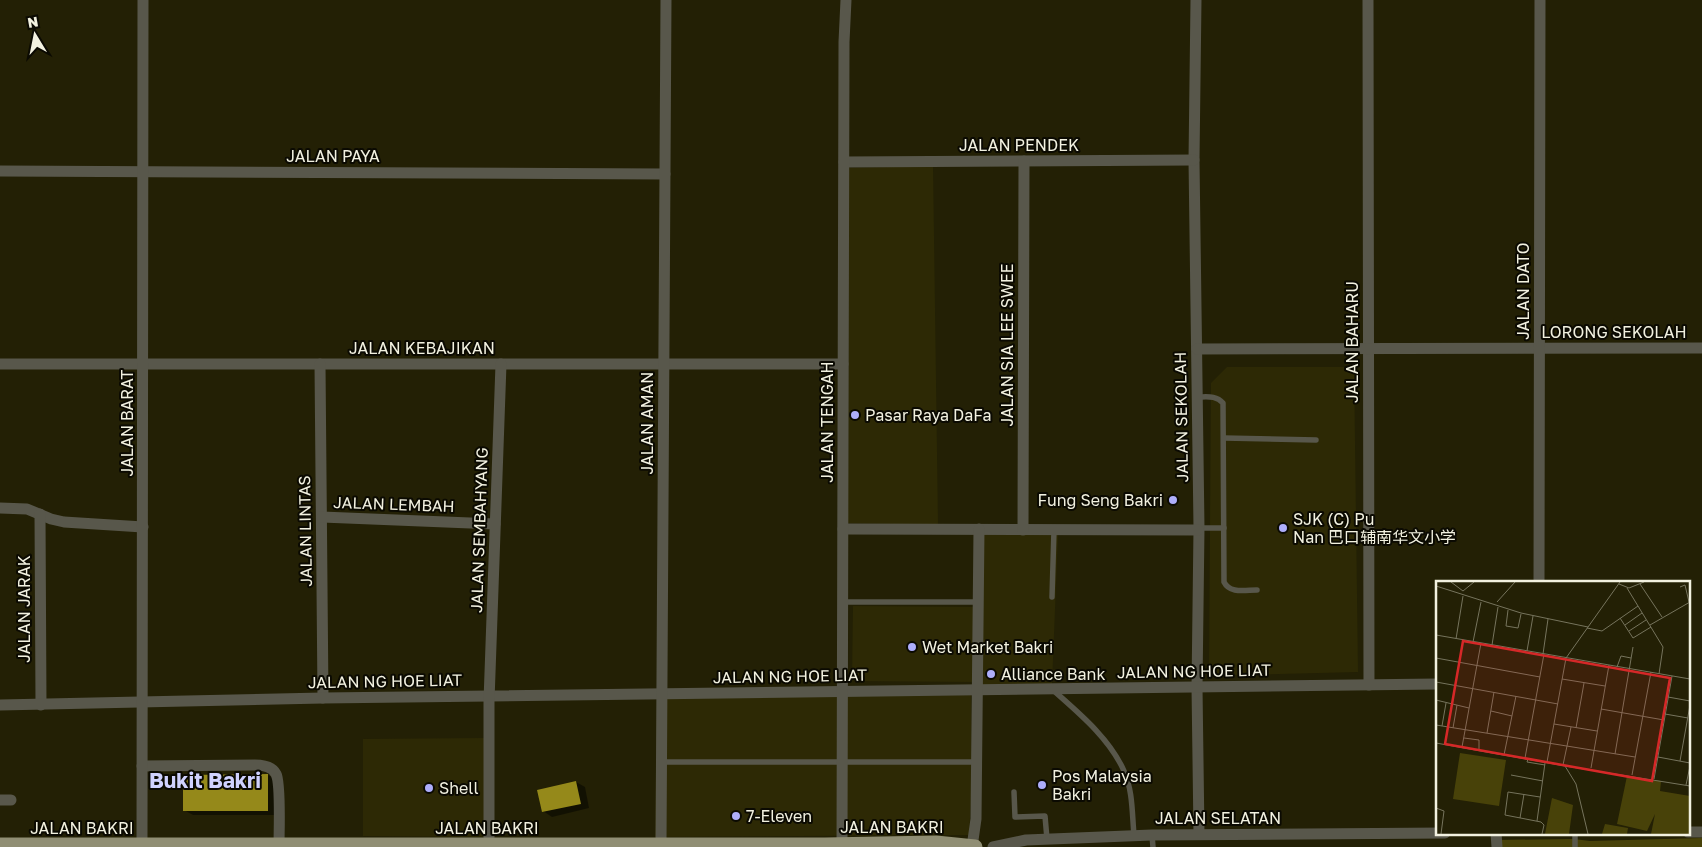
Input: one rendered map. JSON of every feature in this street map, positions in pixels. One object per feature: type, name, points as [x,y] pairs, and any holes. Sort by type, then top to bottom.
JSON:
[{"type":"main road","name":"JALAN BAKRI","points":[[0,845],[825,846],[936,843],[973,847]]},
{"type":"street","name":"JALAN BARAT","points":[[142,845],[143,0]]},
{"type":"street","name":"JALAN AMAN","points":[[661,845],[666,0]]},
{"type":"street","name":"JALAN TENGAH","points":[[842,845],[846,0]]},
{"type":"street","name":"JALAN SEKOLAH","points":[[1196,0],[1194,160],[1197,349],[1199,834]]},
{"type":"street","name":"JALAN BAHARU","points":[[1368,0],[1369,685]]},
{"type":"street","name":"JALAN DATO","points":[[1539,581],[1540,0]]},
{"type":"street","name":"JALAN PENDEK","points":[[844,162],[1194,160]]},
{"type":"street","name":"JALAN SIA LEE SWEE","points":[[1023,530],[1024,162]]},
{"type":"street","name":"JALAN PAYA","points":[[0,170],[665,174]]},
{"type":"street","name":"LORONG SEKOLAH","points":[[1197,349],[1702,348]]},
{"type":"street","name":"JALAN KEBAJIKAN","points":[[0,364],[844,364]]},
{"type":"street","name":"JALAN LINTAS","points":[[320,364],[323,698]]},
{"type":"street","name":"JALAN SEMBAHYANG","points":[[489,845],[490,703],[501,364]]},
{"type":"street","points":[[0,508],[27,509],[64,522],[143,527]]},
{"type":"street","name":"JALAN JARAK","points":[[40,514],[40,705]]},
{"type":"street","name":"JALAN LEMBAH","points":[[322,517],[495,524]]},
{"type":"street","points":[[973,847],[975,825],[979,529]]},
{"type":"street","points":[[843,530],[1198,529]]},
{"type":"street","name":"JALAN NG HOE LIAT","points":[[0,705],[323,698],[490,703],[662,694],[1436,684]]},
{"type":"street","points":[[142,766],[256,765],[270,767],[276,774],[278,785],[279,845]]},
{"type":"street","name":"JALAN SELATAN","points":[[993,847],[1026,840],[1152,835],[1436,833]]},
{"type":"street","points":[[1496,834],[1497,847]]},
{"type":"lane","points":[[1197,397],[1214,397],[1223,403],[1226,585],[1232,590],[1257,590]]},
{"type":"lane","points":[[1224,438],[1316,440]]},
{"type":"lane","points":[[1198,529],[1224,528]]},
{"type":"lane","points":[[1052,597],[1054,530]]},
{"type":"lane","points":[[843,602],[978,602]]},
{"type":"lane","points":[[1052,689],[1076,710],[1110,745],[1124,772],[1132,799],[1134,836]]},
{"type":"lane","points":[[661,762],[976,762]]},
{"type":"lane","points":[[1014,792],[1015,816],[1045,816],[1047,839]]},
{"type":"lane","points":[[1575,834],[1576,847]]},
{"type":"lane","points":[[1152,835],[1153,847]]},
{"type":"shaded area","points":[[933,166],[938,525],[848,523],[849,168]]},
{"type":"shaded area","name":"SJK (C) Pu Nan 巴口辅南华文小学","points":[[1227,367],[1354,367],[1358,672],[1209,676],[1211,383]]},
{"type":"shaded area","points":[[983,534],[1058,534],[1052,684],[981,686]]},
{"type":"shaded area","name":"Wet Market Bakri","points":[[853,606],[974,607],[973,682],[852,681]]},
{"type":"shaded area","points":[[971,695],[972,783],[969,835],[655,837],[657,698]]},
{"type":"shaded area","points":[[484,738],[484,837],[363,836],[363,739]]},
{"type":"shaded area","points":[[1702,838],[1702,847],[1495,847],[1495,840],[1574,839],[1590,841]]},
{"type":"building","points":[[268,774],[268,811],[183,811],[183,775]]},
{"type":"building","points":[[576,781],[581,804],[542,812],[537,790]]},
{"type":"place","name":"Pasar Raya DaFa","points":[[855,415]]},
{"type":"place","name":"Fung Seng Bakri","points":[[1173,500]]},
{"type":"place","name":"SJK (C) Pu Nan 巴口辅南华文小学","points":[[1283,528]]},
{"type":"place","name":"Wet Market Bakri","points":[[912,647]]},
{"type":"place","name":"Alliance Bank","points":[[991,674]]},
{"type":"place","name":"Pos Malaysia Bakri","points":[[1042,785]]},
{"type":"place","name":"Shell","points":[[429,788]]},
{"type":"place","name":"7-Eleven","points":[[736,816]]},
{"type":"district","name":"Bukit Bakri","points":[[205,781]]}]
